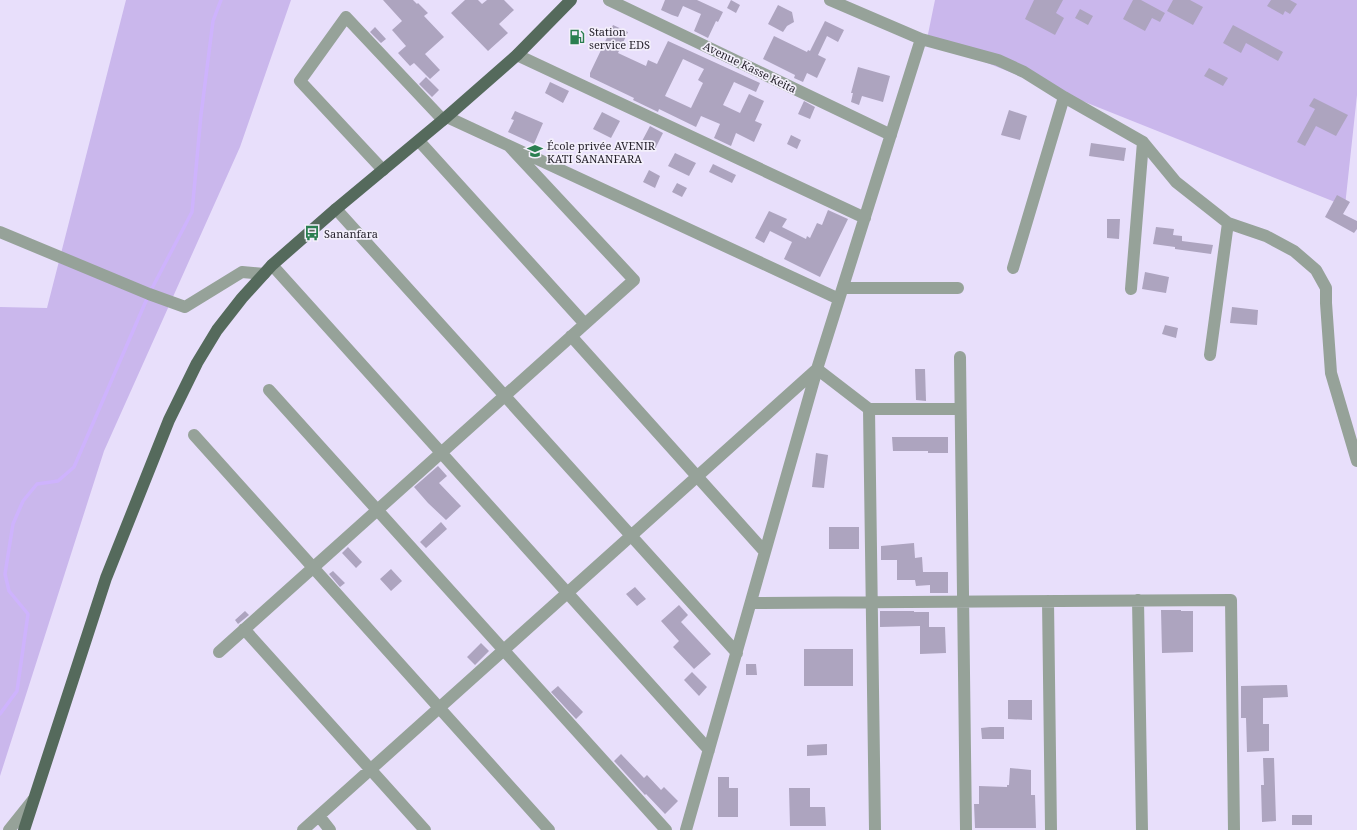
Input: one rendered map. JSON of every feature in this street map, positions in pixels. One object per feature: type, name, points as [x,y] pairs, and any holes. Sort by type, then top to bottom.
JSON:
[{"type":"main road","points":[[24,830],[106,578],[169,420],[198,363],[217,330],[242,298],[268,270],[336,209],[419,141],[517,56],[571,0]]},
{"type":"street","name":"Avenue Kasse Keita","points":[[609,0],[891,135]]},
{"type":"street","points":[[830,0],[922,39],[998,60],[1024,72],[1064,97],[1143,142],[1176,182],[1228,223],[1266,236],[1294,251],[1316,270],[1326,288],[1331,373],[1357,461]]},
{"type":"street","points":[[383,170],[300,81],[346,17],[445,119],[510,146],[841,294],[958,288]]},
{"type":"street","points":[[686,830],[817,369],[922,39]]},
{"type":"street","points":[[517,56],[865,218]]},
{"type":"street","points":[[1013,268],[1064,97]]},
{"type":"street","points":[[419,141],[585,324]]},
{"type":"street","points":[[1131,289],[1143,142]]},
{"type":"street","points":[[219,652],[634,280],[510,146]]},
{"type":"street","points":[[336,209],[737,653]]},
{"type":"street","points":[[1210,355],[1228,223]]},
{"type":"street","points":[[0,232],[184,307],[242,272],[268,270],[441,453],[709,750]]},
{"type":"street","points":[[571,336],[765,552]]},
{"type":"street","points":[[960,357],[966,830]]},
{"type":"street","points":[[817,369],[869,409],[960,408]]},
{"type":"street","points":[[303,830],[817,369]]},
{"type":"street","points":[[269,390],[666,830]]},
{"type":"street","points":[[869,409],[875,830]]},
{"type":"street","points":[[194,435],[549,830]]},
{"type":"street","points":[[1138,600],[1142,830]]},
{"type":"street","points":[[751,603],[1231,600],[1234,830]]},
{"type":"street","points":[[1048,601],[1051,830]]},
{"type":"street","points":[[244,629],[425,830]]},
{"type":"street","points":[[9,830],[33,800]]},
{"type":"street","points":[[319,816],[330,830]]},
{"type":"shaded area","points":[[126,0],[291,0],[240,147],[104,451],[0,776],[0,307],[47,308]]},
{"type":"shaded area","points":[[935,0],[1357,0],[1357,95],[1345,206],[927,39]]},
{"type":"building","points":[[383,0],[413,0],[417,4],[418,3],[428,13],[424,16],[444,37],[425,54],[440,70],[430,79],[414,63],[410,66],[398,53],[406,46],[392,30],[402,21]]},
{"type":"building","points":[[465,0],[478,0],[482,4],[487,0],[504,0],[514,10],[499,24],[508,33],[488,51],[451,13]]},
{"type":"building","points":[[665,0],[697,0],[723,12],[718,22],[716,21],[708,38],[694,31],[701,14],[683,6],[678,17],[672,15],[661,10]]},
{"type":"building","points":[[731,0],[740,5],[736,13],[727,8]]},
{"type":"building","points":[[1034,0],[1063,0],[1056,13],[1064,18],[1055,35],[1025,19]]},
{"type":"building","points":[[1133,0],[1141,0],[1165,13],[1160,22],[1152,18],[1145,31],[1123,19]]},
{"type":"building","points":[[1173,0],[1190,0],[1203,7],[1193,25],[1167,11]]},
{"type":"building","points":[[1271,0],[1290,0],[1297,4],[1290,14],[1285,11],[1283,15],[1267,6]]},
{"type":"building","points":[[778,5],[792,12],[794,22],[787,26],[783,32],[768,24]]},
{"type":"building","points":[[1080,9],[1093,16],[1088,25],[1075,18]]},
{"type":"building","points":[[825,21],[844,30],[838,42],[827,36],[818,55],[826,59],[817,78],[807,73],[803,82],[794,78],[795,75],[763,59],[774,36],[807,52],[808,50],[810,51]]},
{"type":"building","points":[[613,25],[628,32],[618,53],[646,66],[648,60],[657,64],[668,41],[760,83],[756,92],[734,82],[723,105],[740,113],[749,94],[764,101],[755,121],[762,124],[754,142],[736,133],[731,146],[714,138],[720,124],[701,116],[696,127],[659,109],[658,112],[633,100],[634,98],[590,77],[590,73]],"holes":[[[683,59],[704,69],[698,80],[703,83],[691,108],[665,96]]]},
{"type":"building","points":[[1233,25],[1283,52],[1278,61],[1246,43],[1241,53],[1223,43]]},
{"type":"building","points":[[375,27],[386,39],[381,43],[370,32]]},
{"type":"building","points":[[858,67],[890,76],[883,102],[862,96],[859,105],[851,102],[853,93],[851,93]]},
{"type":"building","points":[[1209,68],[1228,78],[1223,86],[1204,76]]},
{"type":"building","points":[[426,77],[439,90],[432,97],[419,84]]},
{"type":"building","points":[[550,82],[569,91],[563,103],[545,93]]},
{"type":"building","points":[[1314,98],[1348,115],[1336,136],[1316,126],[1305,146],[1297,142],[1315,109],[1309,106]]},
{"type":"building","points":[[804,101],[815,107],[810,119],[798,114]]},
{"type":"building","points":[[1009,110],[1027,116],[1020,140],[1001,135]]},
{"type":"building","points":[[515,111],[543,123],[534,144],[508,132],[514,120],[511,119]]},
{"type":"building","points":[[602,112],[620,121],[611,138],[593,129]]},
{"type":"building","points":[[650,126],[663,133],[655,149],[641,143]]},
{"type":"building","points":[[791,135],[801,140],[797,149],[787,144]]},
{"type":"building","points":[[1091,143],[1126,148],[1124,161],[1089,156]]},
{"type":"building","points":[[675,153],[696,163],[689,176],[668,166]]},
{"type":"building","points":[[713,164],[736,175],[732,183],[709,172]]},
{"type":"building","points":[[649,170],[660,176],[655,188],[643,182]]},
{"type":"building","points":[[677,183],[687,188],[682,197],[672,192]]},
{"type":"building","points":[[1337,195],[1350,202],[1343,214],[1357,221],[1357,229],[1354,233],[1325,217]]},
{"type":"building","points":[[828,210],[848,219],[820,277],[784,259],[792,242],[770,231],[764,243],[755,238],[769,211],[787,219],[782,227],[806,239],[807,236],[810,238],[817,223],[822,225]]},
{"type":"building","points":[[1107,219],[1120,219],[1119,239],[1107,238]]},
{"type":"building","points":[[1156,227],[1174,229],[1173,235],[1182,236],[1182,241],[1213,245],[1211,254],[1153,244]]},
{"type":"building","points":[[1145,272],[1169,277],[1166,293],[1142,289]]},
{"type":"building","points":[[1232,307],[1258,310],[1257,325],[1230,323]]},
{"type":"building","points":[[1165,325],[1178,328],[1176,338],[1162,334]]},
{"type":"building","points":[[915,369],[925,369],[926,401],[916,400]]},
{"type":"building","points":[[892,437],[948,437],[948,453],[928,453],[928,451],[893,451]]},
{"type":"building","points":[[816,453],[828,455],[824,488],[812,487]]},
{"type":"building","points":[[438,466],[447,476],[439,483],[461,506],[446,520],[414,487]]},
{"type":"building","points":[[441,522],[447,529],[426,548],[420,542]]},
{"type":"building","points":[[829,527],[859,527],[859,549],[829,549]]},
{"type":"building","points":[[914,543],[915,558],[922,557],[923,572],[948,572],[948,593],[930,593],[930,585],[916,586],[915,580],[897,580],[897,560],[881,560],[881,546]]},
{"type":"building","points":[[348,547],[362,562],[356,568],[342,553]]},
{"type":"building","points":[[391,569],[402,581],[391,591],[380,579]]},
{"type":"building","points":[[333,571],[345,583],[340,587],[329,574]]},
{"type":"building","points":[[635,587],[646,599],[637,606],[626,594]]},
{"type":"building","points":[[679,605],[688,615],[681,622],[711,654],[694,669],[673,647],[679,641],[661,621]]},
{"type":"building","points":[[1161,610],[1193,611],[1193,652],[1162,653]]},
{"type":"building","points":[[245,611],[249,615],[238,624],[235,620]]},
{"type":"building","points":[[880,611],[929,612],[929,627],[945,627],[946,653],[920,654],[920,626],[880,627]]},
{"type":"building","points":[[481,643],[489,651],[475,665],[467,657]]},
{"type":"building","points":[[804,649],[853,649],[853,686],[804,686]]},
{"type":"building","points":[[746,664],[756,664],[757,675],[746,675]]},
{"type":"building","points":[[692,672],[707,687],[699,696],[684,680]]},
{"type":"building","points":[[1287,685],[1288,697],[1263,698],[1263,724],[1269,724],[1269,751],[1247,752],[1246,718],[1241,718],[1241,686]]},
{"type":"building","points":[[558,686],[583,712],[576,719],[551,692]]},
{"type":"building","points":[[1008,700],[1032,700],[1032,720],[1008,719]]},
{"type":"building","points":[[1004,727],[1004,739],[982,739],[981,728]]},
{"type":"building","points":[[827,744],[827,755],[807,756],[807,745]]},
{"type":"building","points":[[621,754],[644,778],[647,775],[661,790],[664,787],[678,801],[665,814],[646,794],[645,795],[614,761]]},
{"type":"building","points":[[1263,758],[1274,758],[1276,821],[1262,822],[1261,785],[1264,785]]},
{"type":"building","points":[[1010,768],[1031,770],[1031,795],[1035,795],[1036,828],[975,828],[974,804],[979,804],[979,786],[1007,787],[1007,785],[1009,785]]},
{"type":"building","points":[[718,777],[729,777],[729,788],[738,788],[738,817],[718,817]]},
{"type":"building","points":[[789,788],[810,788],[810,807],[825,807],[826,826],[790,826]]},
{"type":"building","points":[[1292,815],[1312,815],[1312,825],[1292,825]]},
{"type":"waterway","points":[[0,714],[17,691],[28,614],[9,591],[5,574],[13,524],[23,501],[37,484],[58,481],[74,467],[149,294],[192,212],[201,115],[213,21],[221,0]]},
{"type":"place","name":"Station service EDS","points":[[577,37]]},
{"type":"place","name":"École privée AVENIR KATI SANANFARA","points":[[535,151]]},
{"type":"place","name":"Sananfara","points":[[312,233]]}]
